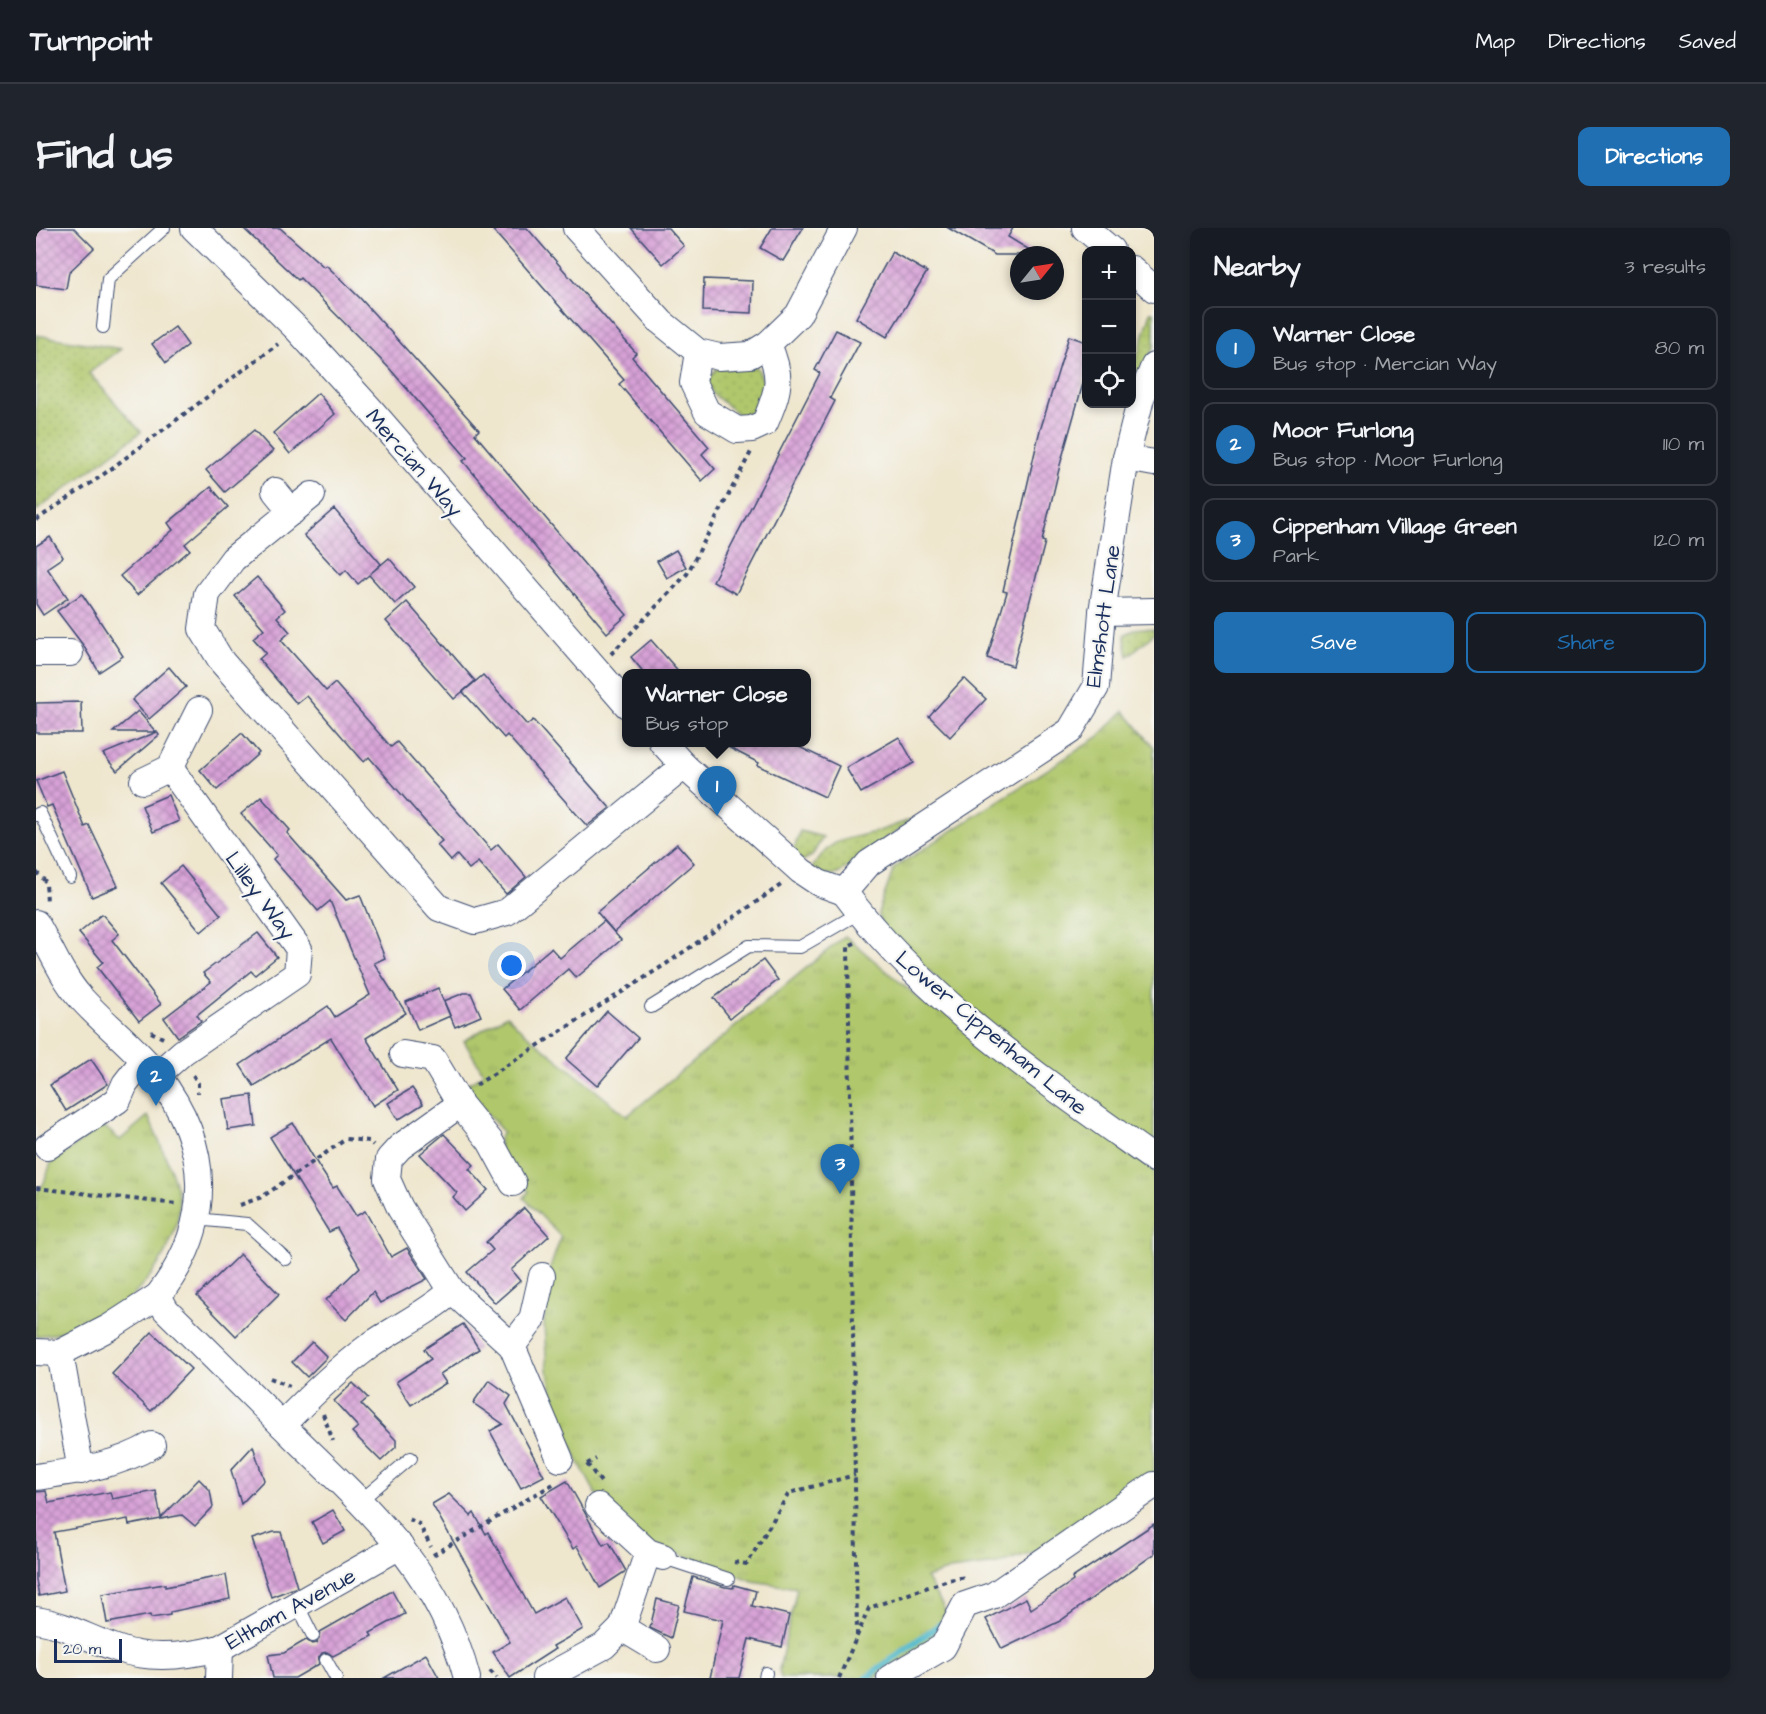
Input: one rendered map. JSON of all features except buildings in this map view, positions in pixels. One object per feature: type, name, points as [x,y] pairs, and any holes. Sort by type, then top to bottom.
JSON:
[{"type":"street","name":"Mercian Way","points":[[194,228],[297,329],[370,409],[622,700]]},
{"type":"street","points":[[576,228],[661,322],[698,352],[719,357],[750,355],[768,344],[798,315],[844,228]]},
{"type":"street","points":[[1085,228],[1106,246]]},
{"type":"street","points":[[1136,273],[1154,289]]},
{"type":"street","points":[[698,352],[693,383],[707,412],[737,430],[752,429],[765,423],[777,393],[778,367],[768,344]]},
{"type":"street","name":"Elmshott Lane","points":[[844,892],[868,863],[1070,731],[1096,687],[1102,612],[1126,458],[1141,398],[1154,366]]},
{"type":"street","points":[[1126,458],[1154,463]]},
{"type":"street","points":[[275,491],[292,512]]},
{"type":"street","points":[[312,495],[233,559],[207,594],[202,629],[222,662],[439,908],[475,921],[507,912],[684,766]]},
{"type":"street","points":[[1102,612],[1154,611]]},
{"type":"street","points":[[36,652],[70,653]]},
{"type":"street","points":[[143,781],[170,768],[199,710]]},
{"type":"street","points":[[667,747],[684,766],[801,871],[819,883],[844,892]]},
{"type":"street","name":"Lilley Way","points":[[47,1147],[118,1100],[125,1084],[150,1068],[183,1052],[297,974],[299,949],[170,768]]},
{"type":"street","name":"Lower Cippenham Lane","points":[[844,892],[876,934],[931,987],[1055,1089],[1154,1159]]},
{"type":"street","points":[[42,917],[78,995],[150,1068],[186,1122],[198,1158],[199,1207],[188,1243],[168,1284],[158,1296],[110,1328],[48,1352],[81,1471]]},
{"type":"street","points":[[403,1054],[434,1059],[458,1101],[490,1141],[513,1183]]},
{"type":"street","points":[[458,1101],[400,1147],[389,1159],[387,1179],[400,1208],[453,1292],[512,1346],[565,1470]]},
{"type":"street","points":[[512,1346],[532,1320],[542,1276]]},
{"type":"street","points":[[282,1425],[308,1398],[368,1347],[429,1311],[453,1292]]},
{"type":"street","points":[[158,1296],[166,1310],[420,1557],[462,1660],[475,1671]]},
{"type":"street","points":[[36,1477],[81,1471],[130,1458],[152,1445]]},
{"type":"street","points":[[890,1678],[943,1647],[965,1605],[994,1595],[1154,1485]]},
{"type":"street","points":[[545,1678],[604,1646],[622,1628],[656,1555],[603,1498]]},
{"type":"street","name":"Eltham Avenue","points":[[36,1620],[86,1635],[121,1650],[180,1656],[220,1648],[298,1606],[420,1557]]},
{"type":"street","points":[[622,1628],[657,1649]]},
{"type":"street","points":[[219,1678],[220,1648]]},
{"type":"lane","points":[[103,327],[108,279],[164,228]]},
{"type":"lane","points":[[36,815],[40,813],[70,877]]},
{"type":"lane","points":[[651,1007],[749,946],[800,947],[860,913]]},
{"type":"lane","points":[[196,1219],[246,1224],[286,1259]]},
{"type":"lane","points":[[360,1501],[411,1458]]},
{"type":"lane","points":[[656,1555],[728,1579]]},
{"type":"lane","points":[[298,1606],[314,1636]]},
{"type":"lane","points":[[326,1660],[336,1678]]},
{"type":"path","points":[[36,520],[100,477],[297,329]]},
{"type":"path","points":[[595,671],[687,574],[752,455],[752,429]]},
{"type":"path","points":[[458,1101],[666,964],[801,871]]},
{"type":"path","points":[[36,872],[46,882],[42,917]]},
{"type":"path","points":[[857,1636],[848,946],[876,934]]},
{"type":"path","points":[[141,1028],[160,1035],[183,1052],[198,1083],[198,1103]]},
{"type":"path","points":[[264,1377],[275,1378],[308,1398],[327,1418],[335,1449]]},
{"type":"path","points":[[420,1557],[565,1470],[596,1459]]},
{"type":"path","points":[[587,1464],[603,1498]]},
{"type":"path","points":[[727,1560],[747,1564],[789,1493],[855,1475]]},
{"type":"path","points":[[408,1519],[419,1524],[430,1542],[420,1557]]},
{"type":"path","points":[[839,1678],[869,1608],[948,1580],[972,1577]]},
{"type":"path","points":[[475,1671],[497,1678]]},
{"type":"green space","points":[[1151,312],[1154,312],[1154,346],[1139,378],[1136,377],[1136,360]]},
{"type":"green space","points":[[36,335],[121,349],[89,373],[141,432],[36,511]]},
{"type":"green space","points":[[757,367],[764,383],[758,410],[740,416],[713,394],[707,381],[717,368]]},
{"type":"green space","points":[[1135,629],[1154,629],[1154,634],[1128,656],[1124,635]]},
{"type":"green space","points":[[1124,711],[1154,747],[1154,1473],[1036,1551],[997,1564],[950,1570],[926,1578],[949,1617],[945,1632],[876,1678],[781,1678],[779,1670],[797,1588],[753,1581],[647,1542],[596,1494],[577,1459],[555,1404],[547,1370],[544,1324],[549,1271],[561,1237],[524,1198],[529,1191],[500,1164],[499,1137],[503,1132],[464,1086],[484,1074],[464,1041],[507,1015],[519,1028],[627,1116],[845,936],[927,1005],[943,984],[882,926],[878,913],[894,868],[1098,737]]},
{"type":"green space","points":[[915,818],[838,874],[818,875],[811,870],[826,851],[840,841],[879,831]]},
{"type":"green space","points":[[800,831],[823,837],[812,856],[802,861],[793,852]]},
{"type":"green space","points":[[148,1116],[168,1162],[177,1190],[179,1208],[176,1227],[168,1247],[158,1266],[144,1283],[114,1312],[84,1327],[36,1336],[36,1194],[44,1183],[51,1163],[100,1128],[106,1128],[120,1140]]},
{"type":"waterway","points":[[866,1678],[939,1625]]},
{"type":"place","name":"Warner Close","points":[[717,816]]},
{"type":"place","name":"Moor Furlong","points":[[156,1106]]},
{"type":"place","name":"Cippenham Village Green","points":[[840,1194]]}]
